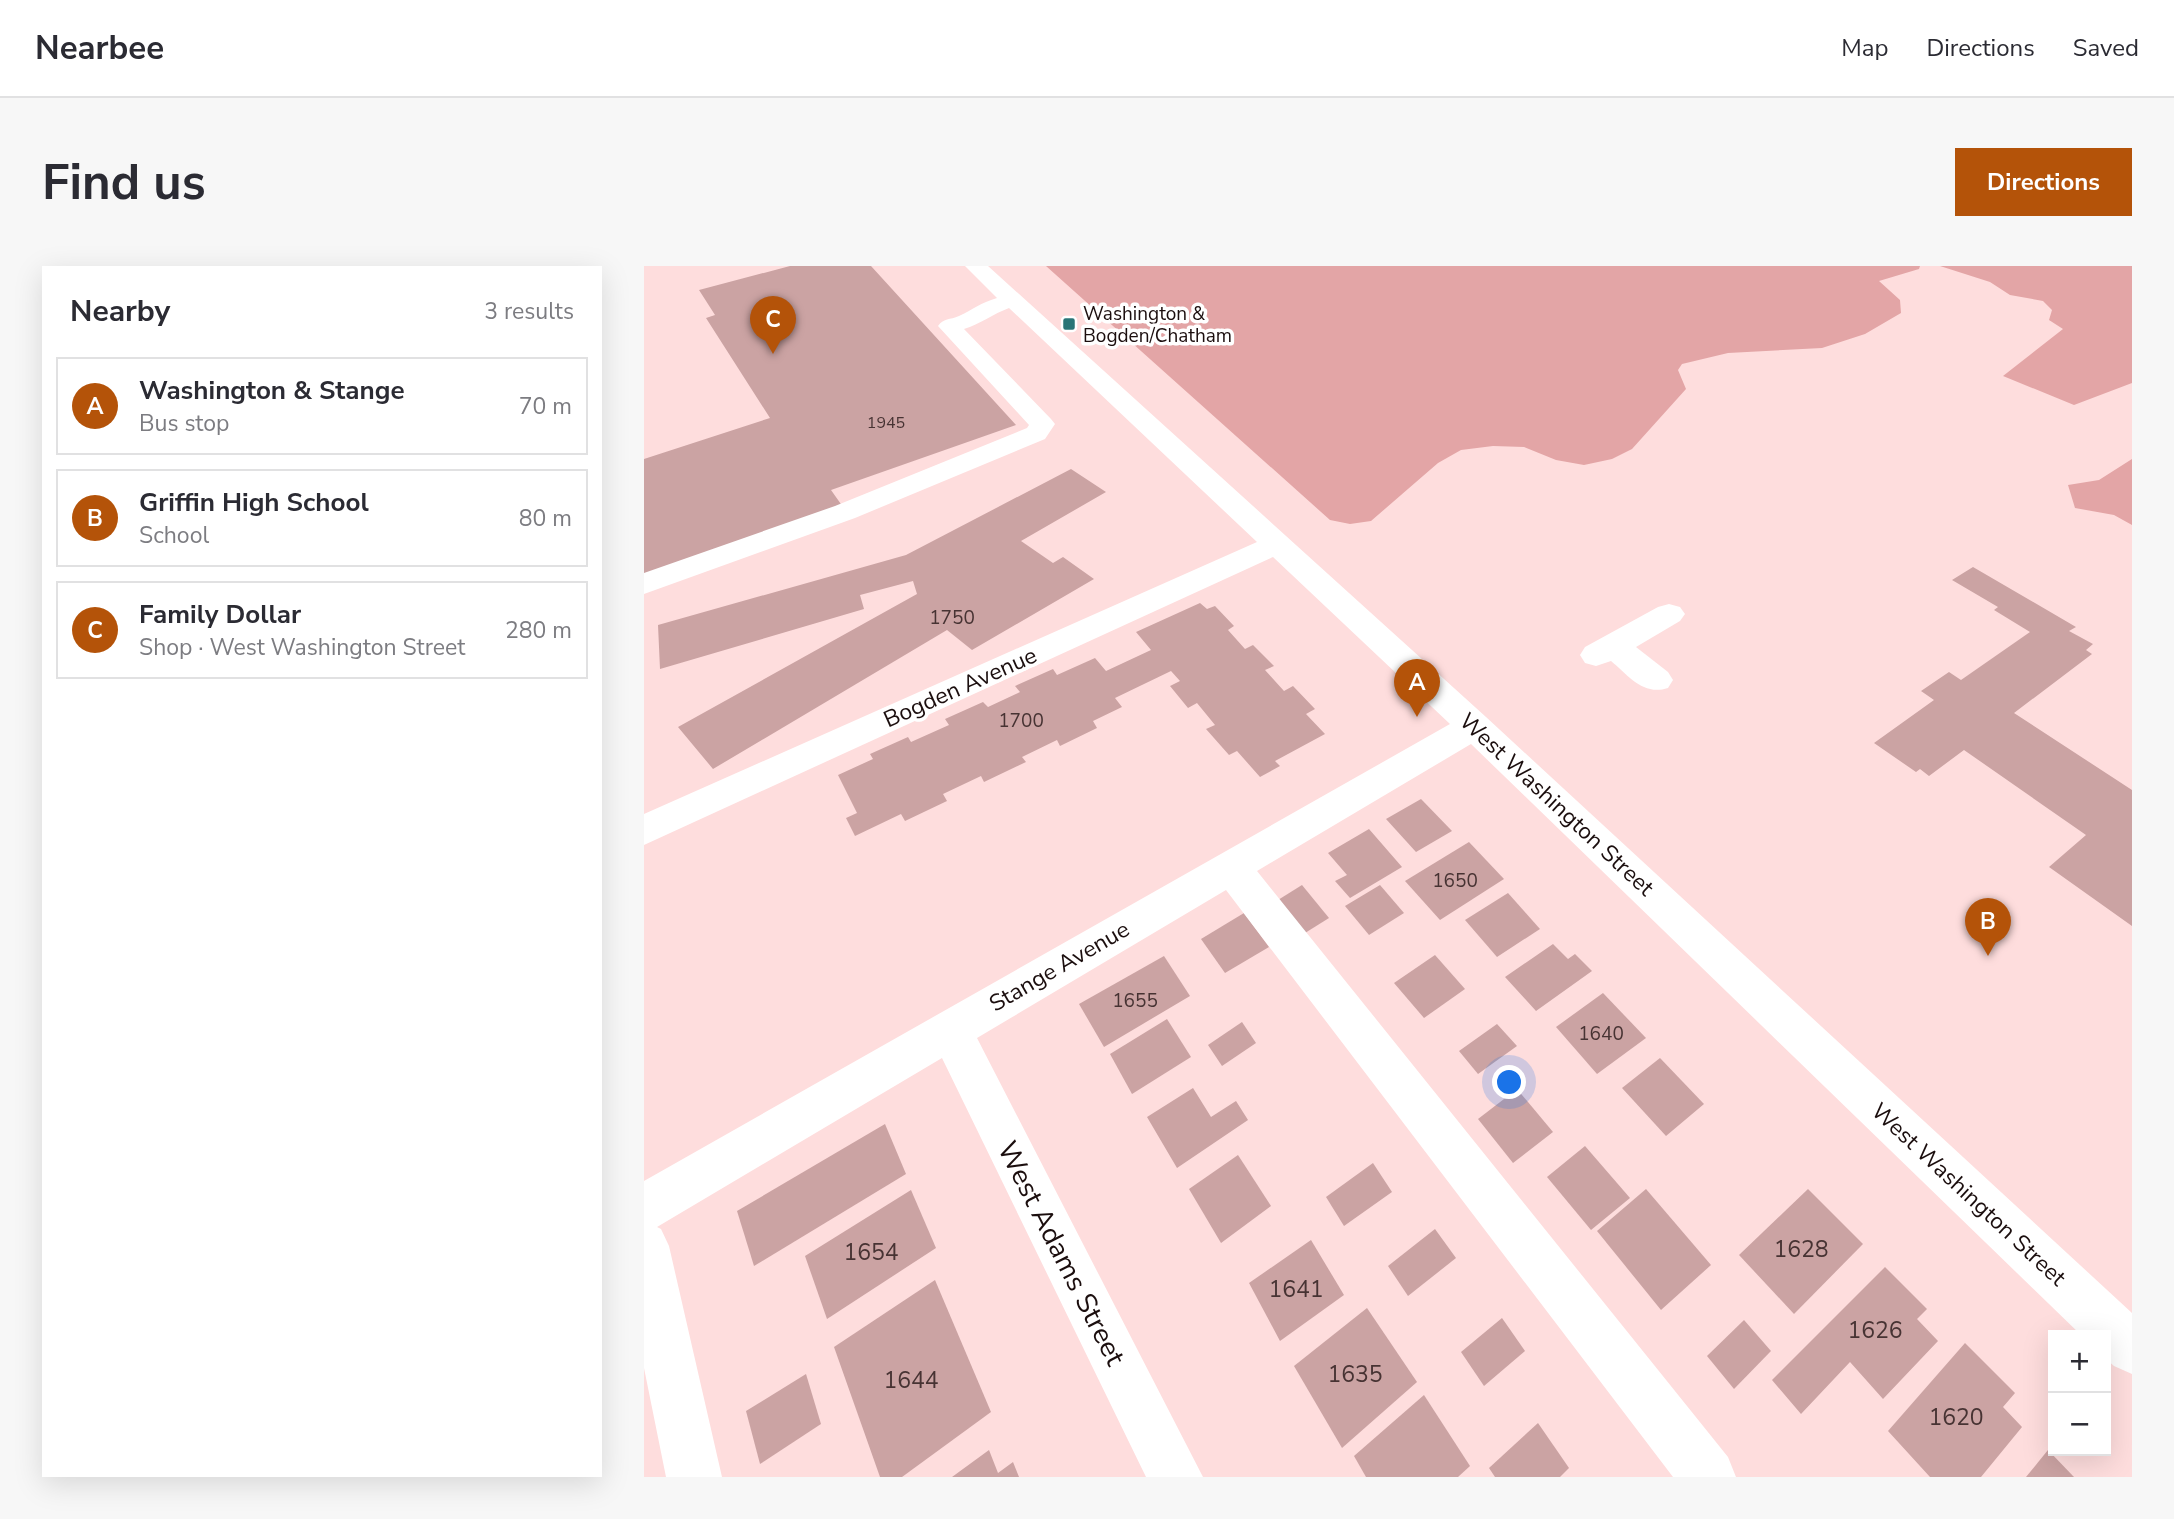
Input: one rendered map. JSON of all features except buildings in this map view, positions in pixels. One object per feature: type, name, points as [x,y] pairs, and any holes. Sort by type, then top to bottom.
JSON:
[{"type":"street","name":"West Washington Street","points":[[976,266],[1474,726],[2132,1348]]},
{"type":"street","points":[[644,584],[845,512],[1036,433],[1042,424],[949,326],[967,321],[984,309],[1012,300]]},
{"type":"street","name":"Bogden Avenue","points":[[644,830],[1276,545]]},
{"type":"street","points":[[1656,680],[1604,650],[1669,614]]},
{"type":"street","name":"Stange Avenue","points":[[644,1208],[1474,726]]},
{"type":"street","points":[[1230,866],[1707,1477]]},
{"type":"street","name":"West Adams Street","points":[[950,1030],[1175,1477]]},
{"type":"street","points":[[644,1246],[694,1477]]},
{"type":"shaded area","points":[[1046,266],[1920,266],[1919,269],[1879,281],[1900,300],[1901,313],[1865,334],[1822,348],[1728,353],[1682,364],[1678,370],[1686,389],[1632,449],[1612,459],[1584,465],[1556,460],[1524,447],[1493,446],[1461,450],[1438,463],[1371,521],[1350,524],[1330,520]]},
{"type":"shaded area","points":[[1940,266],[2132,266],[2132,383],[2074,405],[2003,376],[2063,329],[2049,320],[2052,310],[2043,301],[2010,295],[1990,282]]},
{"type":"shaded area","points":[[2132,459],[2132,525],[2114,515],[2075,508],[2068,485],[2099,480]]},
{"type":"place","name":"Washington & Bogden/Chatham","points":[[1069,324]]},
{"type":"place","name":"Family Dollar","points":[[773,354]]},
{"type":"place","name":"Washington & Stange","points":[[1417,717]]},
{"type":"place","name":"Griffin High School","points":[[1988,956]]}]
